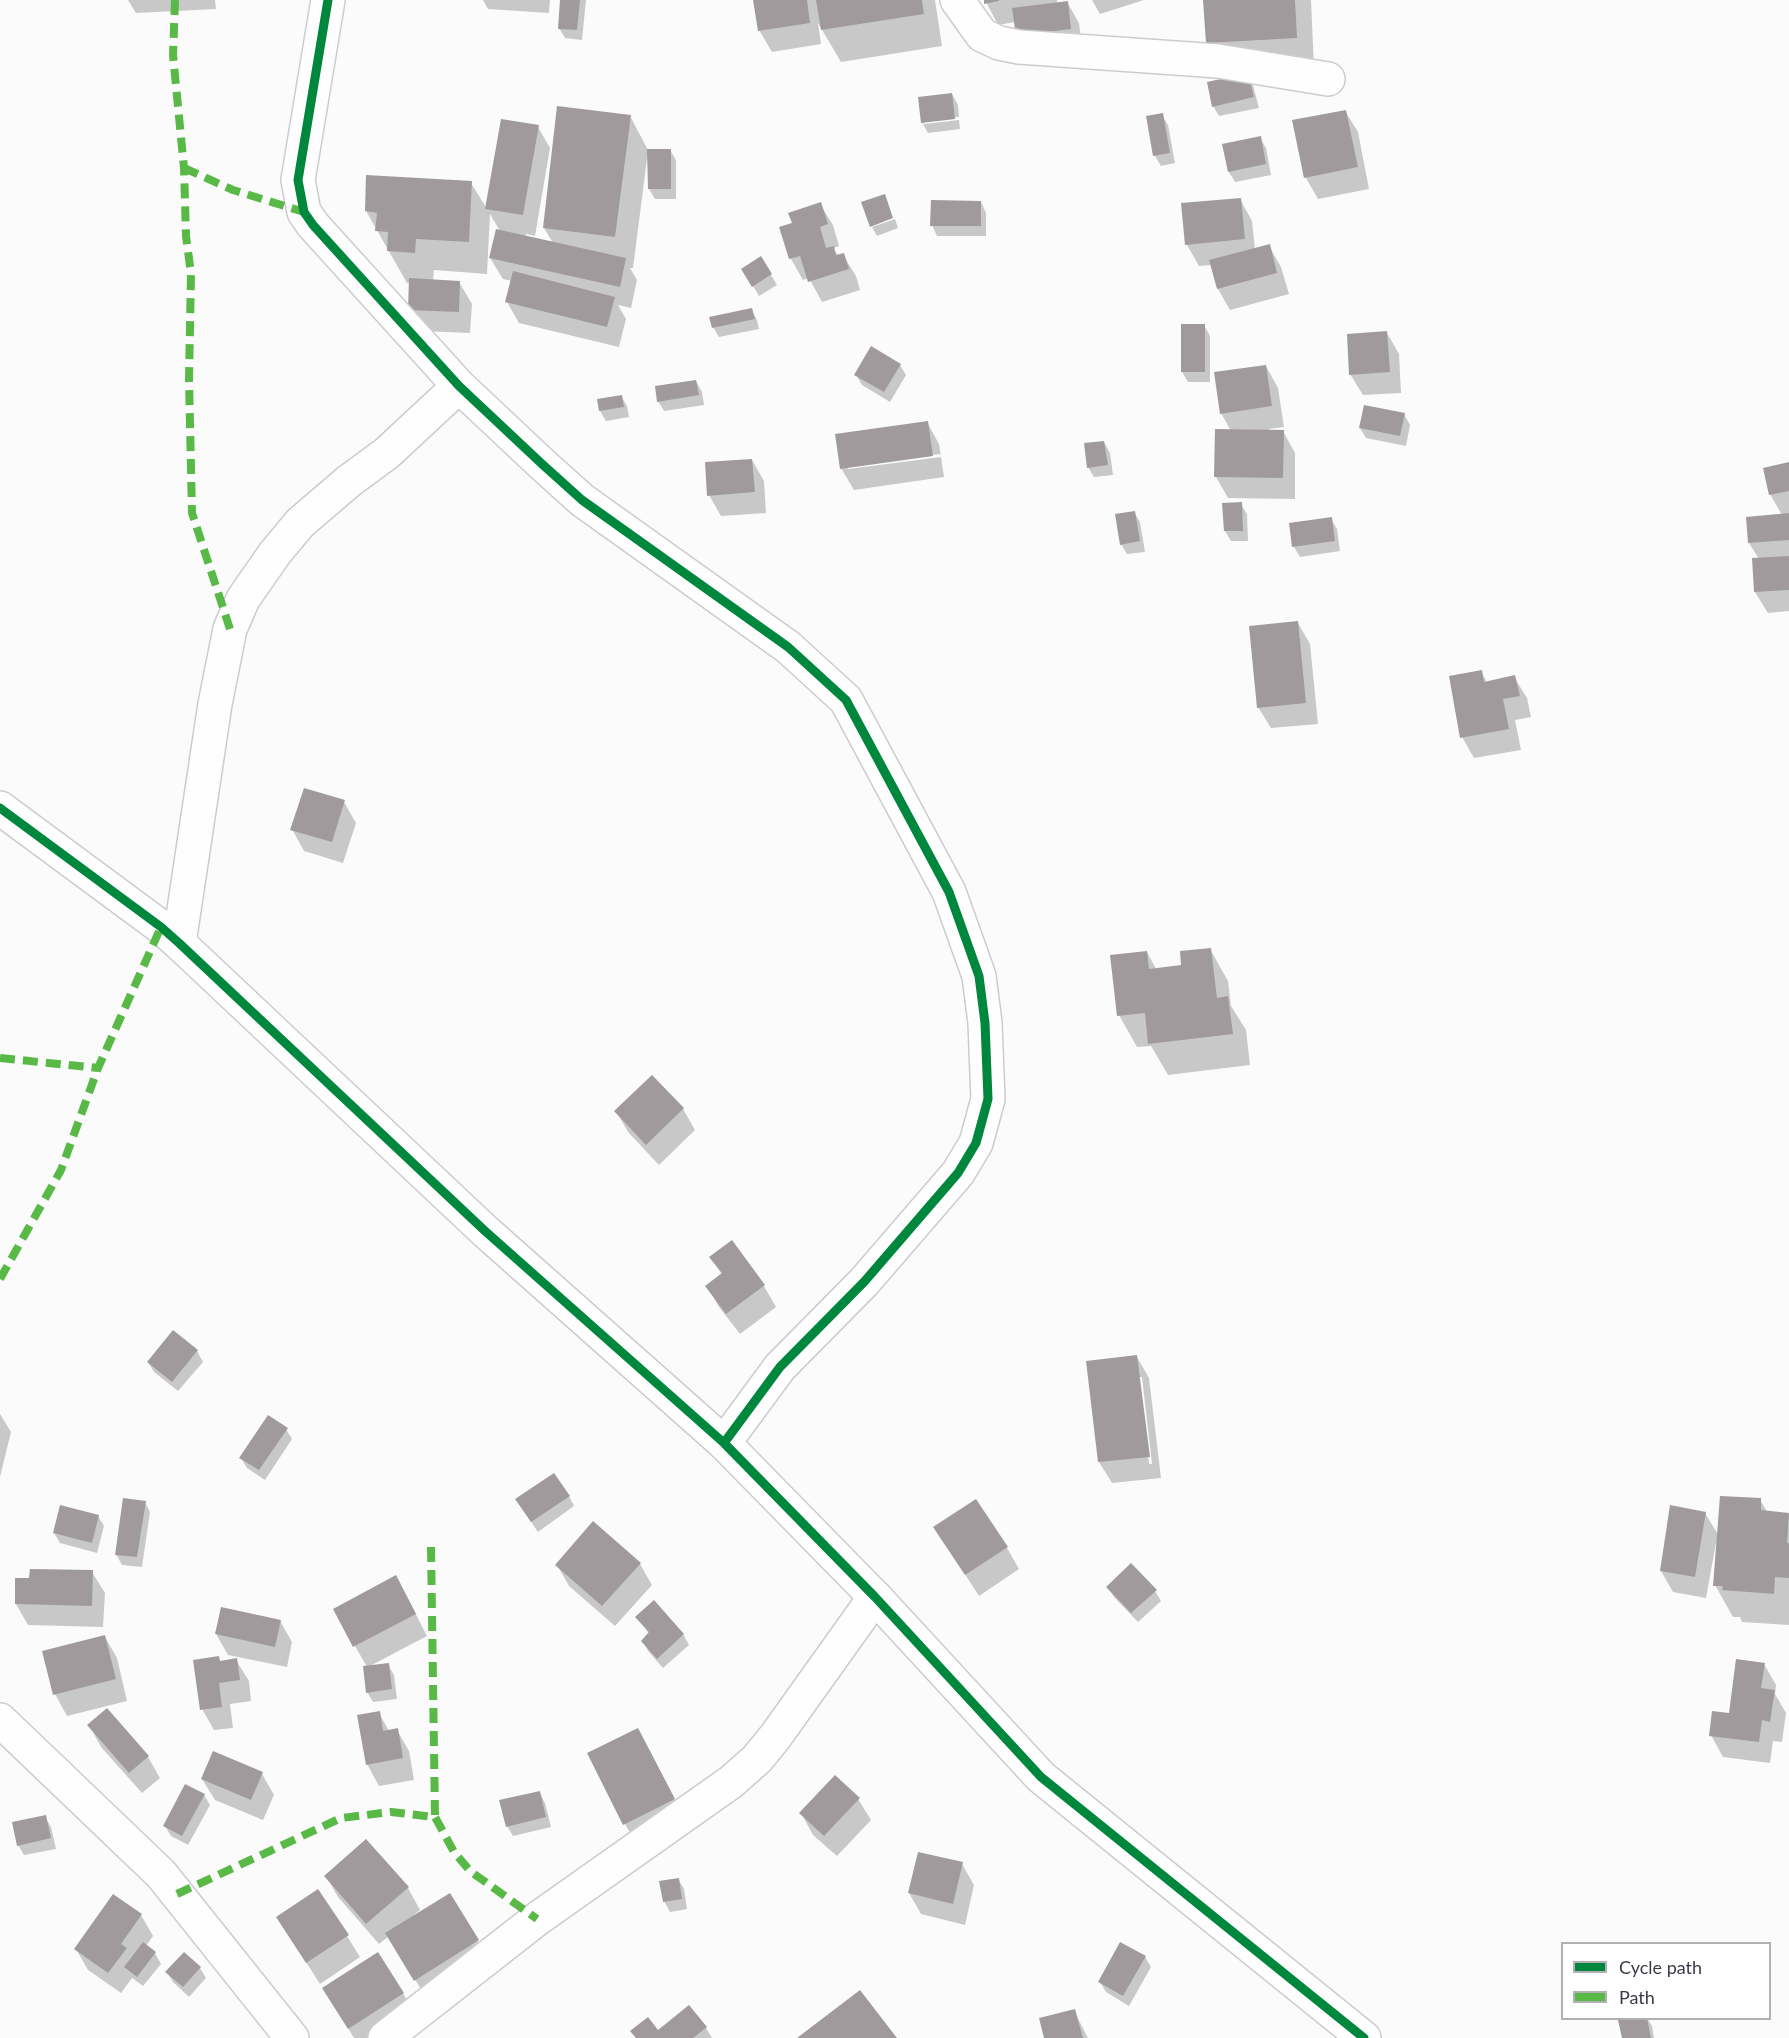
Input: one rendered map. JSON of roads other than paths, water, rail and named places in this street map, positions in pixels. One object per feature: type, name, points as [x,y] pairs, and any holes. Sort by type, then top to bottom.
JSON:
[{"type":"street","points":[[328,0],[298,180],[304,212],[313,225],[459,386],[542,465],[582,500],[788,647],[846,700],[948,892],[978,976],[985,1023],[988,1099],[976,1143],[958,1173],[864,1282],[780,1366],[724,1443]]},
{"type":"street","points":[[957,0],[982,35],[999,43],[1019,47],[1218,61],[1328,80]]},
{"type":"street","points":[[179,943],[214,704],[230,629],[243,600],[275,553],[300,523],[387,453],[459,386]]},
{"type":"street","points":[[0,808],[161,927],[485,1231],[724,1443],[875,1597],[1041,1777],[1364,2038]]},
{"type":"street","points":[[385,2038],[537,1919],[731,1782],[757,1759],[875,1597]]},
{"type":"street","points":[[0,1720],[160,1874],[292,2038]]}]
